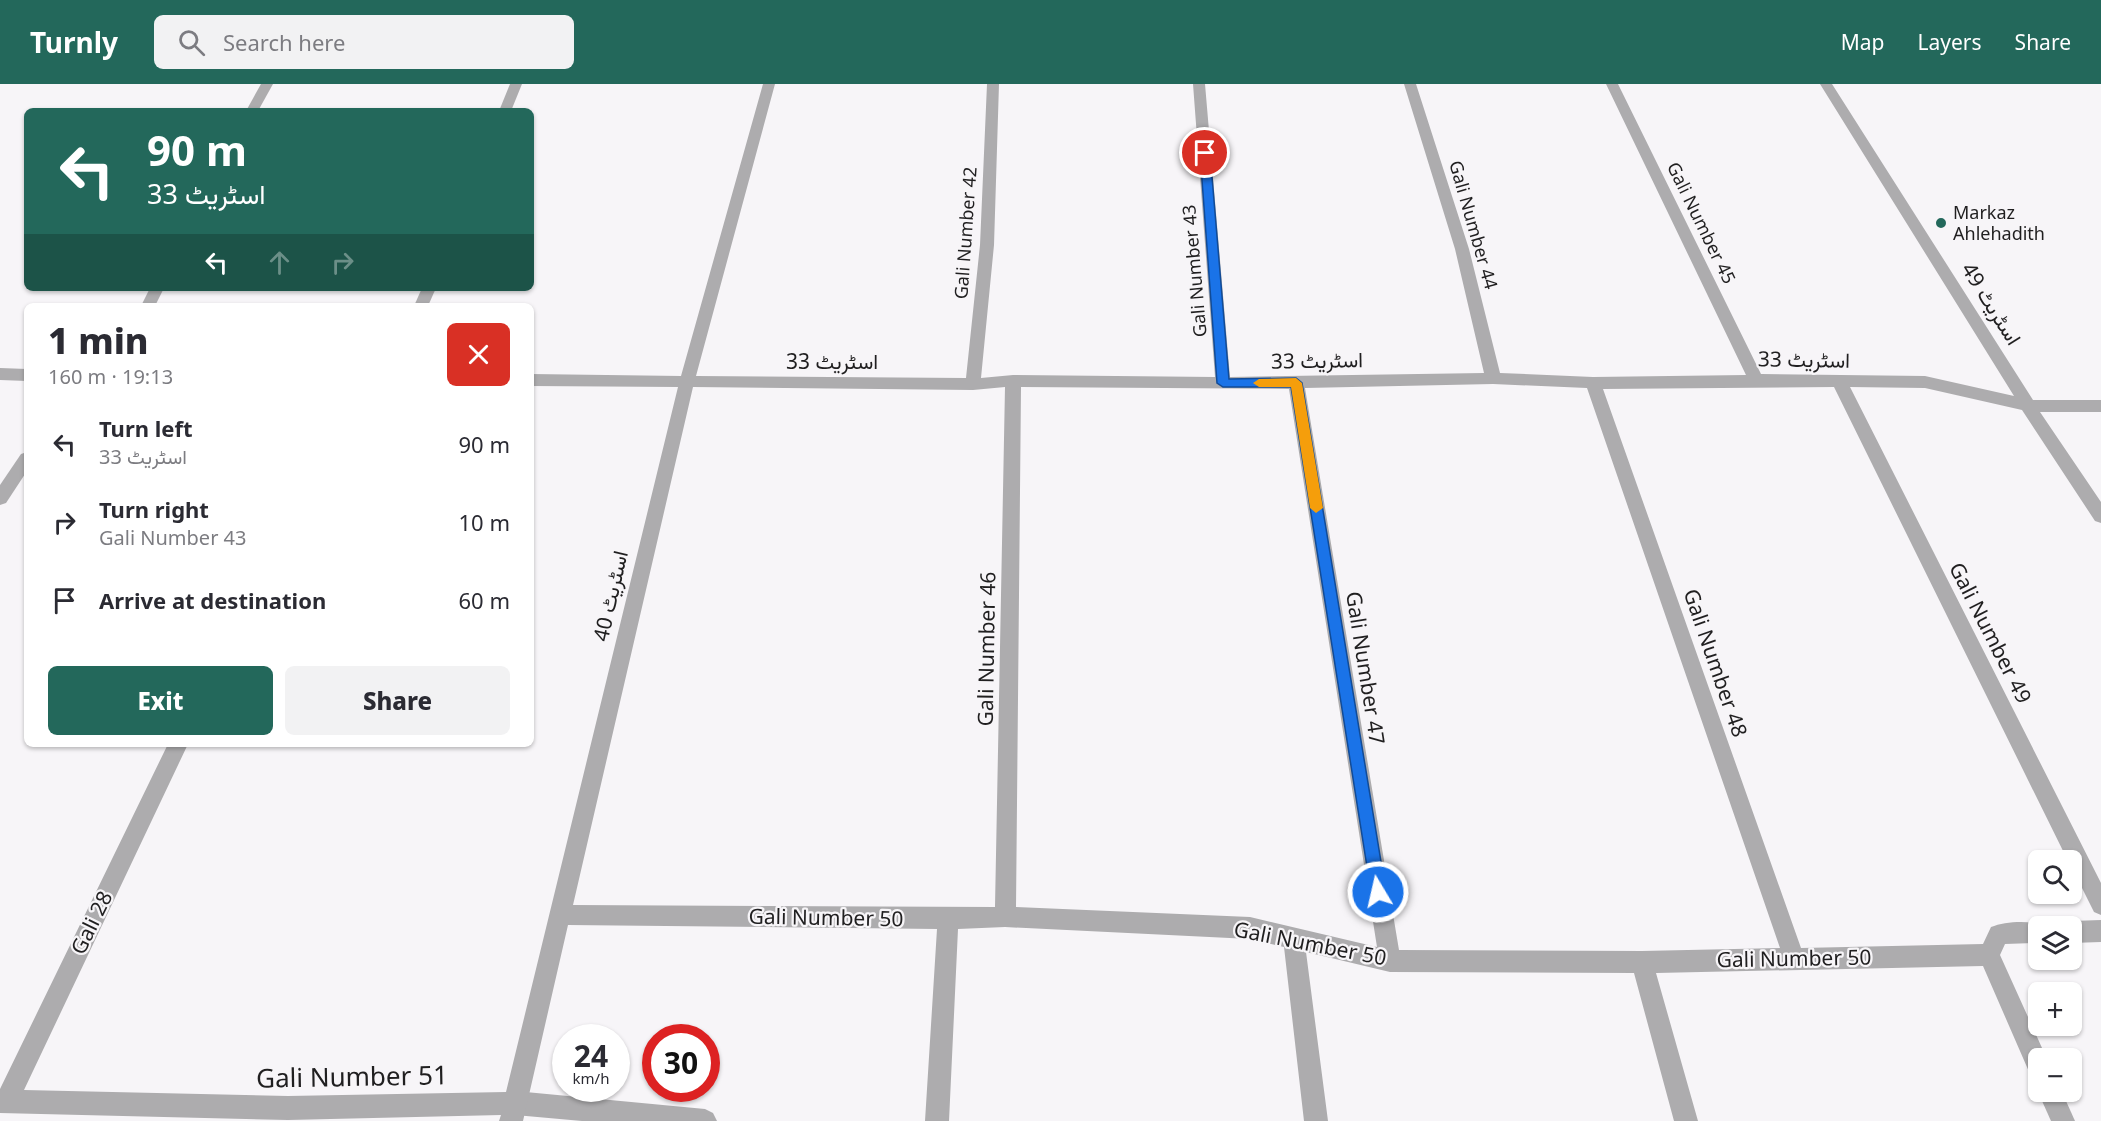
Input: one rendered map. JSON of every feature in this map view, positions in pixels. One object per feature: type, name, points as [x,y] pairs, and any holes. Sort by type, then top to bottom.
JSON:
[{"type":"street","points":[[254,108],[267,84]]},
{"type":"street","points":[[506,108],[516,84]]},
{"type":"street","name":"اسٹریٹ 40","points":[[513,1112],[687,381],[769,84]]},
{"type":"street","name":"Gali Number 42","points":[[973,384],[987,245],[993,84]]},
{"type":"street","name":"Gali Number 43","points":[[1199,84],[1223,383]]},
{"type":"street","name":"Gali Number 44","points":[[1410,84],[1462,249],[1493,378]]},
{"type":"street","name":"Gali Number 45","points":[[1612,84],[1755,380]]},
{"type":"street","name":"اسٹریٹ 49","points":[[1826,84],[2028,406],[2101,516]]},
{"type":"street","points":[[0,374],[24,375]]},
{"type":"street","name":"اسٹریٹ 33","points":[[534,380],[973,384],[1013,381],[1296,383],[1493,378],[1593,383],[1755,380],[1924,382],[1982,393],[2028,406],[2101,406]]},
{"type":"street","name":"Gali Number 46","points":[[1005,917],[1013,381]]},
{"type":"street","name":"Gali Number 49","points":[[1839,381],[2101,905]]},
{"type":"street","name":"Gali Number 47","points":[[1296,383],[1390,961]]},
{"type":"street","name":"Gali Number 48","points":[[1593,383],[1794,958]]},
{"type":"street","points":[[0,498],[24,462]]},
{"type":"street","name":"Gali 28","points":[[3,1101],[177,747]]},
{"type":"street","name":"Gali Number 50","points":[[560,915],[948,920],[1005,917],[1250,928],[1390,961],[1642,962],[1989,955]]},
{"type":"street","points":[[938,1121],[948,920]]},
{"type":"street","points":[[2082,931],[2101,930]]},
{"type":"street","points":[[2028,933],[1999,934],[1989,955],[2030,1048]]},
{"type":"street","points":[[1294,940],[1316,1121]]},
{"type":"street","points":[[1642,962],[1686,1121]]},
{"type":"street","name":"Gali Number 51","points":[[3,1101],[286,1114],[513,1112],[705,1121]]},
{"type":"street","points":[[2054,1102],[2063,1121]]},
{"type":"slow traffic","points":[[1259,383],[1296,383],[1316,508]]},
{"type":"place","name":"Markaz Ahlehadith","points":[[1941,223]]},
{"type":"route","points":[[1205,153],[1223,383],[1296,383],[1378,892]]}]
